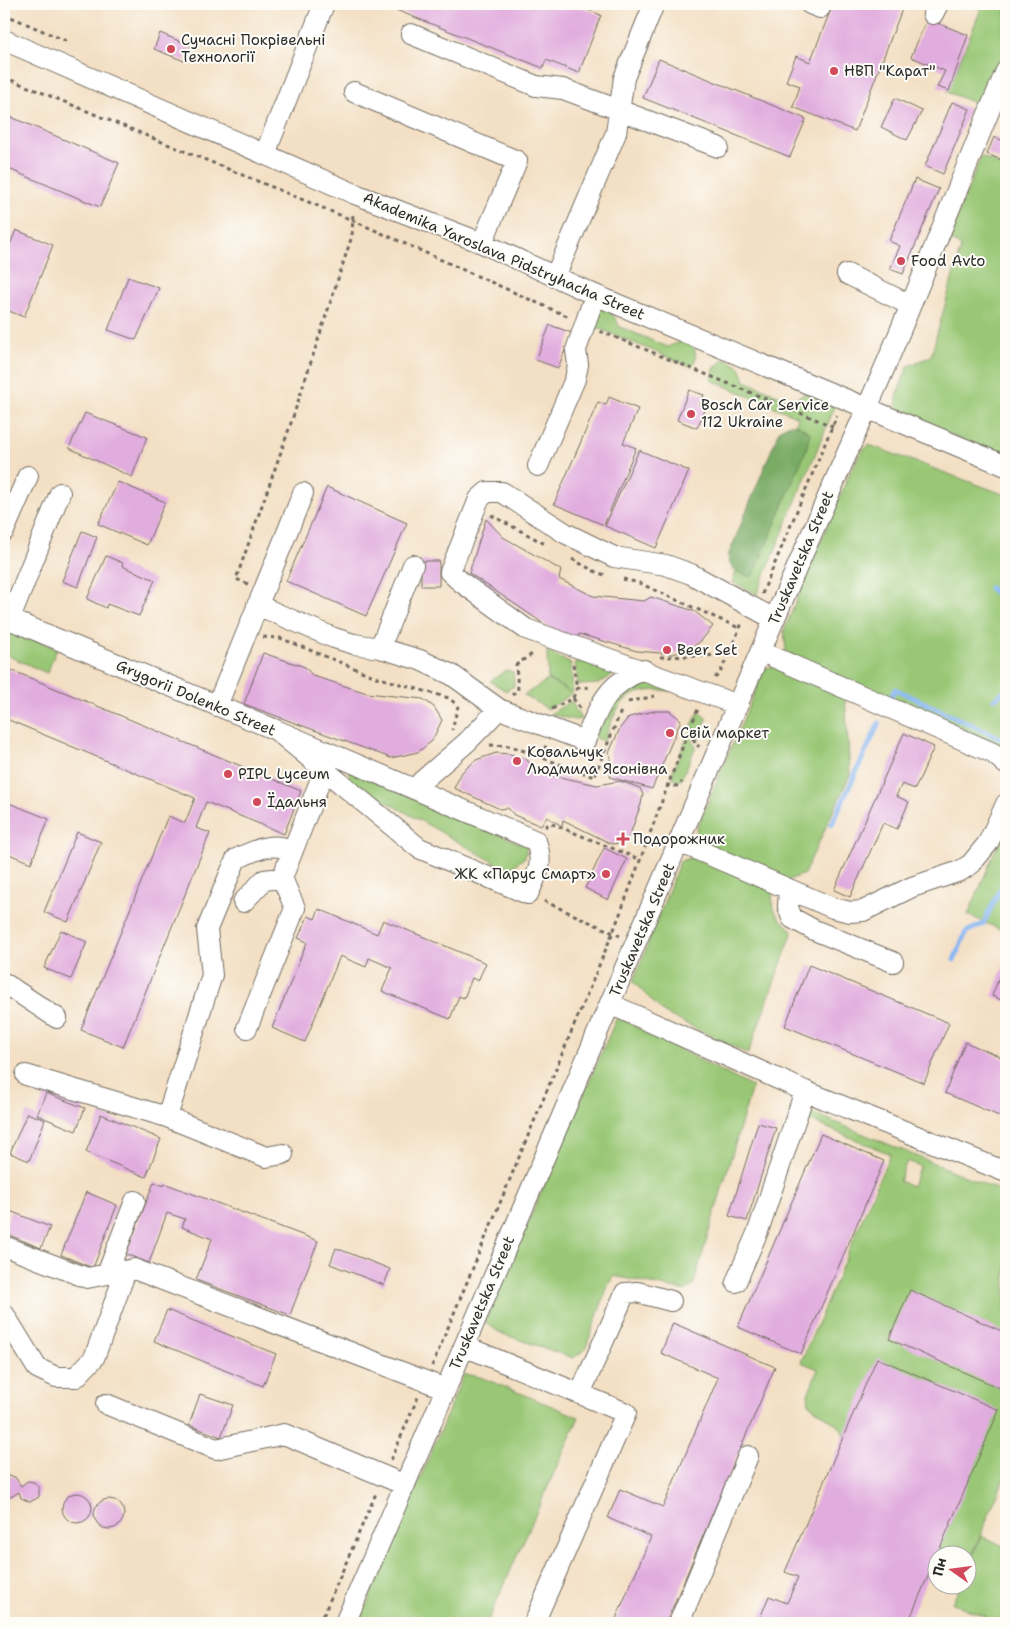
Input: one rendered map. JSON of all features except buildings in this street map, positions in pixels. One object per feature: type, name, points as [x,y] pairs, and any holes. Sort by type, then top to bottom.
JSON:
[{"type":"street","points":[[264,154],[324,4]]},
{"type":"street","points":[[554,277],[616,132],[624,78],[654,4]]},
{"type":"street","points":[[411,34],[536,86],[563,89],[718,147]]},
{"type":"street","name":"Akademika Yaroslava Pidstryhacha Street","points":[[4,40],[355,194],[482,244],[595,295],[1006,466]]},
{"type":"street","name":"Truskavetska Street","points":[[345,1623],[762,652],[774,619],[868,407],[968,158],[1006,71]]},
{"type":"street","points":[[354,92],[517,161],[482,244]]},
{"type":"street","points":[[846,274],[910,306]]},
{"type":"street","points":[[538,466],[575,379],[578,365],[576,350],[595,295]]},
{"type":"street","points":[[4,531],[28,476]]},
{"type":"street","points":[[7,618],[60,492]]},
{"type":"street","points":[[738,705],[705,700],[648,663],[548,638],[526,629],[461,582],[450,572],[479,499],[487,492],[502,492],[565,533],[614,557],[666,565],[691,574],[774,619]]},
{"type":"street","points":[[217,706],[303,493]]},
{"type":"street","points":[[380,648],[413,565]]},
{"type":"street","points":[[260,597],[334,638],[354,644],[380,648],[420,660],[452,674],[504,703],[585,741],[601,703],[615,684],[648,663]]},
{"type":"street","name":"Grygorii Dolenko Street","points":[[7,618],[276,730],[419,848],[528,894]]},
{"type":"street","points":[[762,652],[993,753],[1006,764]]},
{"type":"street","points":[[415,789],[467,742],[504,703]]},
{"type":"street","points":[[276,730],[536,841],[541,858],[538,872],[528,894]]},
{"type":"street","points":[[247,1028],[295,908],[282,878],[324,771]]},
{"type":"street","points":[[679,842],[844,911],[856,912],[871,908],[912,887],[955,874],[971,864],[988,843],[1006,804]]},
{"type":"street","points":[[167,1117],[212,975],[206,929],[236,859],[263,847],[278,845],[294,850]]},
{"type":"street","points":[[243,902],[264,880],[282,878]]},
{"type":"street","points":[[789,889],[788,907],[792,918],[821,933],[893,962]]},
{"type":"street","points":[[4,983],[57,1018]]},
{"type":"street","points":[[610,1004],[805,1091],[1006,1172]]},
{"type":"street","points":[[26,1075],[167,1117],[266,1157],[283,1154]]},
{"type":"street","points":[[736,1282],[758,1231],[805,1091]]},
{"type":"street","points":[[4,1314],[37,1368],[56,1376],[76,1377],[94,1358],[135,1200]]},
{"type":"street","points":[[4,1246],[87,1278],[134,1269],[446,1389]]},
{"type":"street","points":[[580,1394],[625,1293],[637,1292],[671,1301]]},
{"type":"street","points":[[464,1346],[626,1413],[534,1623]]},
{"type":"street","points":[[106,1404],[216,1449],[284,1434],[405,1485]]},
{"type":"street","points":[[678,1623],[748,1456]]},
{"type":"path","points":[[4,14],[66,41]]},
{"type":"path","points":[[4,76],[352,220],[584,324],[837,428]]},
{"type":"path","points":[[260,597],[236,579],[292,420],[352,236],[355,194]]},
{"type":"path","points":[[320,1623],[425,1381],[613,932],[641,860],[666,785],[688,732],[700,705],[705,700],[710,683],[720,673],[739,628],[761,598],[838,411]]},
{"type":"path","points":[[490,514],[552,548]]},
{"type":"path","points":[[568,557],[596,572],[613,576]]},
{"type":"path","points":[[622,578],[639,583],[739,628]]},
{"type":"path","points":[[260,640],[264,636],[280,638],[376,677],[448,698],[458,706],[455,722],[450,734]]},
{"type":"path","points":[[504,703],[518,690],[516,665],[545,646],[548,638]]},
{"type":"path","points":[[648,663],[727,655]]},
{"type":"path","points":[[551,710],[572,698],[577,688],[572,660]]},
{"type":"path","points":[[577,688],[594,686]]},
{"type":"path","points":[[486,746],[511,746],[594,777],[623,707],[629,701],[660,696]]},
{"type":"path","points":[[572,698],[581,711]]},
{"type":"path","points":[[688,732],[699,747]]},
{"type":"path","points":[[695,754],[703,738]]},
{"type":"path","points":[[666,785],[681,785],[685,777]]},
{"type":"path","points":[[540,831],[550,823],[641,860]]},
{"type":"path","points":[[528,894],[636,944]]},
{"type":"green space","points":[[983,4],[1006,4],[1006,23],[1001,33],[1006,36],[1006,56],[980,105],[947,92]]},
{"type":"green space","points":[[981,156],[1006,168],[1006,459],[906,415],[896,406],[898,392],[908,366],[931,356],[961,247],[948,239]]},
{"type":"green space","points":[[601,307],[610,309],[620,327],[668,347],[681,341],[694,346],[696,358],[692,367],[588,324]]},
{"type":"green space","points":[[725,359],[740,367],[745,381],[792,401],[805,393],[833,405],[834,409],[757,594],[732,582],[798,417],[711,380],[715,367]]},
{"type":"green space","points":[[790,424],[798,425],[810,433],[806,450],[755,572],[751,577],[735,571],[728,556],[780,429]]},
{"type":"green space","points":[[869,445],[1006,495],[1006,749],[901,699],[898,706],[786,652],[784,630],[851,470],[862,451]]},
{"type":"green space","points":[[7,627],[57,649],[47,673],[4,654],[4,636]]},
{"type":"green space","points":[[547,651],[571,664],[573,693],[548,709],[524,695],[548,680],[570,692],[548,679]]},
{"type":"green space","points":[[581,661],[612,669],[614,674],[598,684],[578,685],[575,663]]},
{"type":"green space","points":[[778,666],[845,697],[850,775],[804,874],[786,881],[702,842],[696,830],[765,668]]},
{"type":"green space","points":[[507,670],[513,672],[514,686],[506,691],[490,681]]},
{"type":"green space","points":[[641,683],[658,684],[671,691],[656,690],[634,695],[619,707],[604,741],[595,738],[601,719],[623,689]]},
{"type":"green space","points":[[571,701],[581,719],[575,720],[550,714]]},
{"type":"green space","points":[[701,713],[707,719],[698,742],[690,730],[697,715]]},
{"type":"green space","points":[[688,735],[696,746],[681,780],[677,781],[673,778],[672,773]]},
{"type":"green space","points":[[350,771],[527,846],[525,857],[511,868],[501,866],[348,780]]},
{"type":"green space","points":[[1006,825],[1006,932],[968,915]]},
{"type":"green space","points":[[695,856],[773,890],[772,897],[776,913],[793,931],[748,1054],[664,1013],[633,982],[680,861]]},
{"type":"green space","points":[[617,1017],[752,1087],[693,1286],[685,1291],[614,1276],[609,1283],[585,1350],[573,1358],[500,1333],[485,1322]]},
{"type":"green space","points":[[808,1111],[1006,1193],[1006,1474],[977,1544],[928,1544],[928,1571],[845,1440],[841,1428],[809,1404],[808,1394],[818,1369],[801,1362],[890,1154],[801,1117]],"holes":[[[907,1161],[920,1166],[912,1186],[899,1181]]]},
{"type":"green space","points":[[464,1374],[480,1377],[579,1417],[487,1623],[359,1623]]},
{"type":"green space","points":[[981,1536],[1006,1547],[1006,1606],[999,1622],[952,1603],[956,1594],[978,1594],[978,1544]]},
{"type":"waterway","points":[[990,588],[1006,603]]},
{"type":"waterway","points":[[890,699],[895,689],[1006,741]]},
{"type":"waterway","points":[[994,699],[1006,690]]},
{"type":"waterway","points":[[832,824],[879,723]]},
{"type":"waterway","points":[[954,960],[966,932],[983,924],[1006,878]]},
{"type":"place","name":"Сучасні Покрівельні Технології","points":[[171,49]]},
{"type":"place","name":"НВП \"Карат\"","points":[[834,71]]},
{"type":"place","name":"Food Avto","points":[[901,261]]},
{"type":"place","name":"Bosch Car Service 112 Ukraine","points":[[691,414]]},
{"type":"place","name":"Beer Set","points":[[667,650]]},
{"type":"place","name":"Свiй маркет","points":[[670,733]]},
{"type":"place","name":"Ковальчук Людмила Ясонівна","points":[[517,761]]},
{"type":"place","name":"PIPL Lyceum","points":[[228,774]]},
{"type":"place","name":"Їдальня","points":[[257,802]]},
{"type":"place","name":"Подорожник","points":[[623,839]]},
{"type":"place","name":"ЖК «Парус Смарт»","points":[[606,874]]}]
